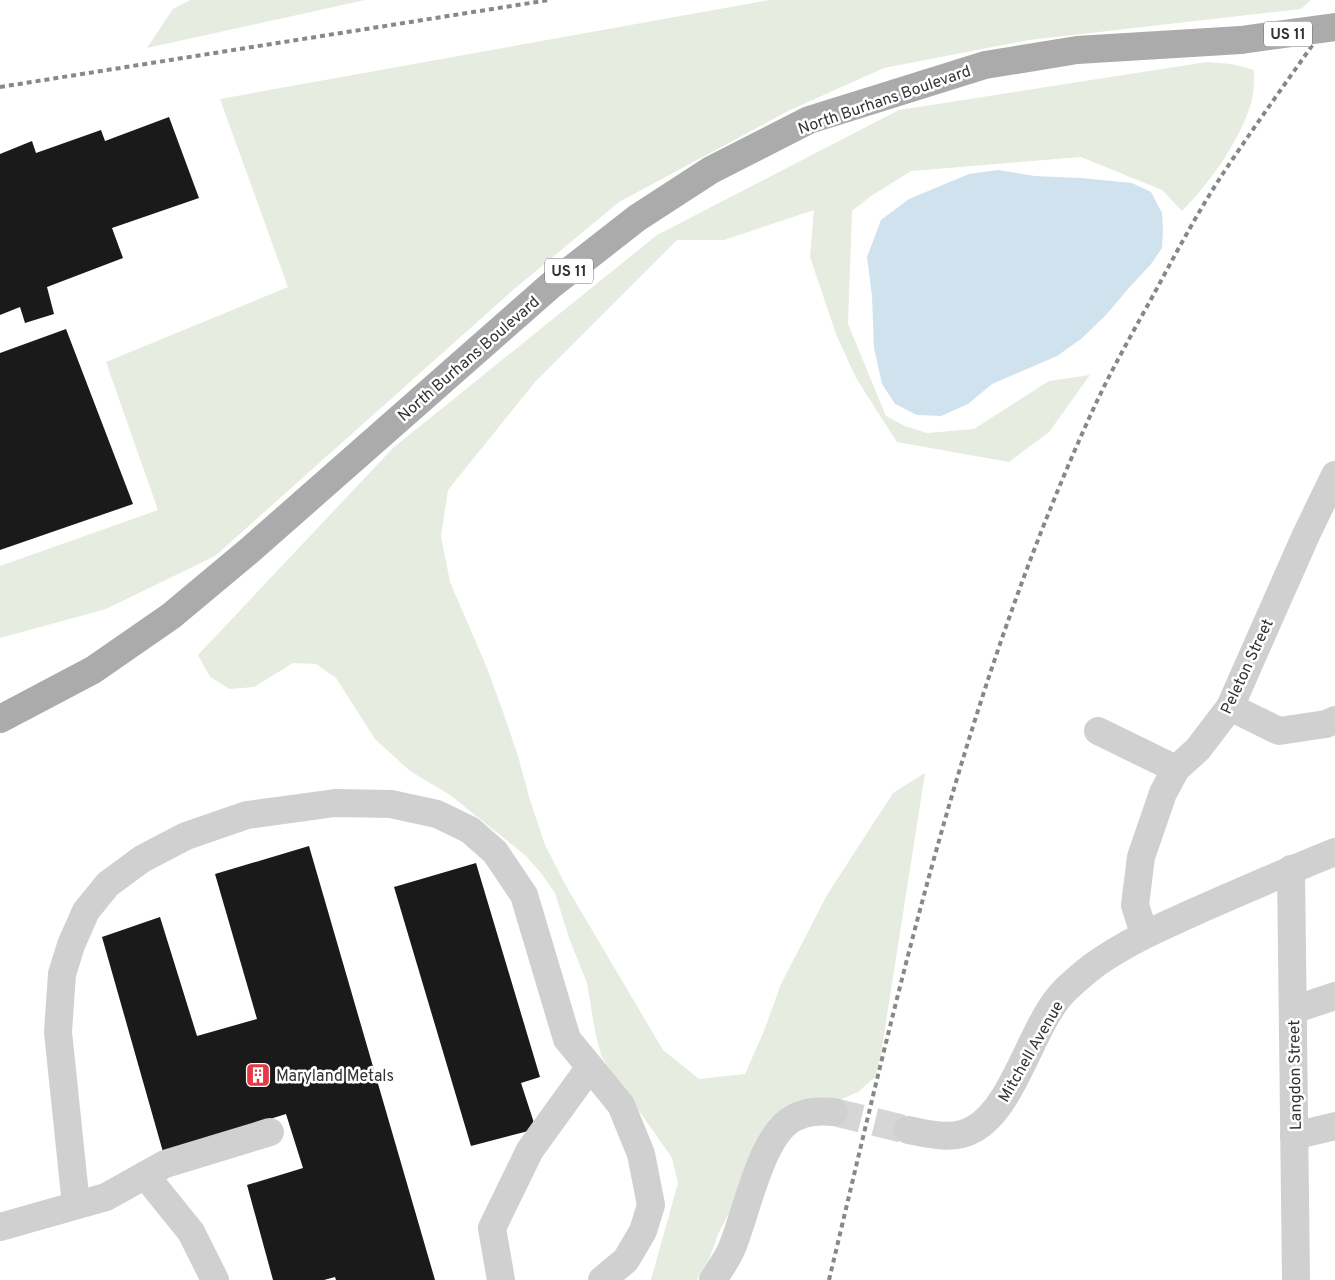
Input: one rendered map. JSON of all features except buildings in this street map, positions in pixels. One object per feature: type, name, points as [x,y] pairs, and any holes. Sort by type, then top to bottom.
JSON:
[{"type":"main road","name":"North Burhans Boulevard","points":[[0,719],[93,670],[170,616],[258,543],[550,286],[637,218],[712,170],[809,120],[985,65],[1077,50],[1241,40],[1335,28]]},
{"type":"street","name":"Peleton Street","points":[[1144,934],[1135,906],[1141,857],[1163,793],[1176,769],[1198,749],[1230,707],[1306,535],[1335,475]]},
{"type":"street","points":[[1230,707],[1279,731],[1326,724],[1335,720]]},
{"type":"street","points":[[1098,731],[1176,769]]},
{"type":"street","points":[[76,1205],[58,1032],[62,974],[71,945],[86,911],[108,884],[142,858],[186,836],[246,815],[335,804],[391,804],[437,814],[470,830],[495,852],[524,895],[567,1040],[621,1105],[641,1154],[651,1205],[643,1230],[626,1260],[602,1280]]},
{"type":"street","name":"Mitchell Avenue","points":[[908,1130],[951,1136],[973,1130],[988,1119],[1008,1091],[1037,1033],[1059,997],[1092,967],[1144,934],[1291,869],[1335,852]]},
{"type":"street","name":"Langdon Street","points":[[1291,869],[1296,1280]]},
{"type":"street","points":[[1293,1010],[1335,996]]},
{"type":"street","points":[[501,1280],[492,1228],[530,1150],[590,1066]]},
{"type":"street","points":[[713,1280],[731,1250],[762,1163],[775,1135],[792,1118],[814,1111],[834,1112]]},
{"type":"street","points":[[1294,1136],[1335,1126]]},
{"type":"street","points":[[0,1227],[106,1197],[165,1164],[270,1132]]},
{"type":"street","points":[[145,1175],[191,1232],[215,1280]]},
{"type":"shaded area","points":[[190,0],[365,0],[147,48],[173,9]]},
{"type":"shaded area","points":[[769,0],[1311,0],[1301,9],[1029,40],[884,68],[788,111],[619,202],[513,290],[215,556],[106,609],[0,638],[0,566],[158,510],[106,362],[288,287],[220,99]]},
{"type":"shaded area","points":[[1207,62],[1231,64],[1254,70],[1253,94],[1243,125],[1235,141],[1215,172],[1182,211],[1162,190],[1081,157],[911,171],[871,196],[852,211],[848,324],[886,416],[905,426],[927,433],[974,429],[1049,381],[1090,375],[1049,432],[1009,462],[897,442],[856,378],[836,334],[810,257],[814,210],[724,240],[677,240],[535,382],[448,490],[441,536],[450,582],[487,668],[503,712],[545,845],[566,886],[663,1050],[699,1079],[745,1074],[764,1031],[781,984],[827,895],[893,793],[925,773],[881,1054],[875,1077],[858,1092],[775,1128],[718,1234],[710,1257],[697,1280],[651,1280],[678,1183],[672,1158],[613,1077],[601,1055],[587,983],[569,938],[555,893],[541,873],[525,855],[450,795],[410,771],[375,739],[336,678],[316,664],[293,663],[254,687],[230,689],[210,677],[198,655],[393,448],[657,235],[899,110]]},
{"type":"water","points":[[998,170],[1035,176],[1132,183],[1151,192],[1162,213],[1162,248],[1151,264],[1106,315],[1081,339],[1057,356],[992,384],[968,404],[941,416],[917,415],[895,404],[882,384],[874,348],[872,296],[867,257],[881,220],[909,199],[969,174]]},
{"type":"tunnel","points":[[834,1112],[908,1130]]},
{"type":"railway","points":[[0,87],[549,0]]},
{"type":"railway","points":[[829,1280],[909,950],[939,841],[971,732],[1046,518],[1106,383],[1188,231],[1224,172],[1335,13]]},
{"type":"place","name":"Maryland Metals","points":[[258,1075]]}]
